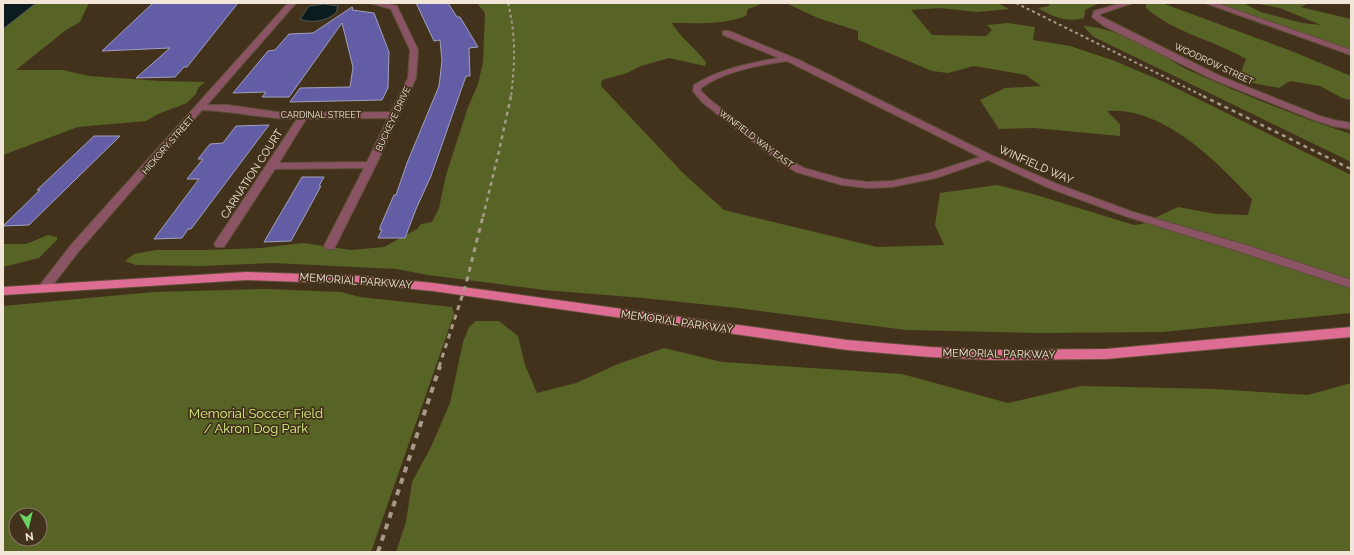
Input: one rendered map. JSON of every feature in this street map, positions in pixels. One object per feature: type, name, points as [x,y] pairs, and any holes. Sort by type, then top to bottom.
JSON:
[{"type":"main road","name":"MEMORIAL PARKWAY","points":[[3,291],[246,276],[362,280],[433,287],[854,346],[995,355],[1106,354],[1351,332]]},
{"type":"street","name":"HICKORY STREET","points":[[44,288],[75,248],[292,3]]},
{"type":"street","name":"BUCKEYE DRIVE","points":[[330,246],[371,166],[412,78],[414,50],[394,8],[374,3]]},
{"type":"street","name":"WOODROW STREET","points":[[1129,3],[1097,13],[1096,17],[1107,24],[1218,78],[1271,101],[1322,120],[1339,125],[1351,126]]},
{"type":"street","points":[[1209,3],[1351,53]]},
{"type":"street","name":"WINFIELD WAY","points":[[726,33],[788,59],[988,157],[1053,186],[1110,208],[1245,249],[1351,284]]},
{"type":"street","name":"WINFIELD WAY EAST","points":[[788,59],[702,81],[697,87],[697,91],[706,101],[784,161],[800,170],[835,180],[868,185],[892,184],[932,176],[988,157]]},
{"type":"street","name":"CARDINAL STREET","points":[[201,107],[228,108],[284,116],[394,115]]},
{"type":"street","name":"CARNATION COURT","points":[[220,244],[303,116]]},
{"type":"street","points":[[272,166],[371,166]]},
{"type":"green space","points":[[36,3],[89,3],[80,22],[66,30],[16,70],[63,70],[89,76],[160,81],[205,82],[198,88],[196,94],[187,103],[158,114],[146,121],[78,127],[3,155],[3,29]]},
{"type":"green space","points":[[477,3],[998,3],[1009,9],[977,12],[940,8],[911,10],[932,35],[986,36],[992,30],[987,25],[1008,23],[1035,27],[1033,40],[1070,46],[1115,61],[1164,82],[1351,175],[1351,313],[1162,332],[1039,333],[906,330],[738,308],[544,290],[428,275],[396,269],[273,263],[200,266],[136,265],[125,261],[134,254],[156,250],[261,248],[303,243],[351,250],[384,247],[417,229],[421,224],[432,222],[439,208],[446,175],[468,107],[478,84],[483,62],[485,13]],"holes":[[[762,4],[788,4],[818,18],[858,31],[858,40],[932,71],[948,73],[974,66],[1026,75],[1041,86],[1005,88],[980,100],[999,129],[1034,128],[1120,136],[1120,124],[1107,111],[1128,112],[1148,117],[1187,139],[1205,153],[1238,184],[1252,199],[1248,215],[1216,214],[1178,207],[1142,224],[1134,225],[1033,194],[997,185],[940,193],[935,225],[944,245],[877,247],[724,210],[683,173],[601,86],[602,80],[669,58],[705,66],[706,62],[679,33],[672,23],[710,23],[729,21],[746,16],[748,9]]]},
{"type":"green space","points":[[1049,3],[1099,3],[1085,10],[1084,18],[1071,20],[1049,14],[1038,8],[1049,6]]},
{"type":"green space","points":[[1162,3],[1294,52],[1351,76],[1351,100],[1342,98],[1320,86],[1290,81],[1279,88],[1253,83],[1240,75],[1246,59],[1234,52],[1169,24],[1146,8],[1146,4]]},
{"type":"green space","points":[[1217,3],[1243,3],[1261,12],[1302,23],[1321,25],[1280,8],[1253,3],[1310,3],[1300,7],[1351,19],[1351,49],[1307,38],[1268,21]]},
{"type":"green space","points":[[1083,26],[1112,31],[1157,51],[1186,69],[1206,78],[1288,112],[1351,134],[1351,162],[1094,37]]},
{"type":"green space","points":[[48,235],[57,237],[57,240],[39,258],[3,267],[3,244],[26,244]]},
{"type":"green space","name":"Memorial Soccer Field / Akron Dog Park","points":[[266,289],[341,292],[360,297],[452,307],[454,314],[371,552],[3,552],[3,306],[153,292]]},
{"type":"green space","points":[[476,321],[499,321],[518,336],[525,365],[537,393],[576,383],[618,364],[664,348],[722,362],[902,374],[1008,403],[1081,386],[1216,389],[1308,395],[1351,383],[1351,552],[396,552],[406,522],[412,482],[431,447],[450,403],[463,342],[469,327]]},
{"type":"shaded area","points":[[5,3],[36,3],[3,29],[3,5]]},
{"type":"shaded area","points":[[324,4],[338,6],[336,13],[324,20],[319,21],[304,21],[300,19],[309,6]]},
{"type":"building","points":[[153,3],[238,3],[187,67],[184,67],[175,77],[136,78],[170,48],[102,51]]},
{"type":"building","points":[[416,3],[448,3],[457,17],[460,17],[478,47],[469,48],[470,76],[466,76],[431,176],[405,238],[378,238],[382,230],[380,230],[380,227],[394,195],[396,195],[407,163],[439,86],[442,61],[440,40],[434,41]]},
{"type":"building","points":[[352,7],[352,10],[374,13],[389,52],[388,88],[382,100],[290,102],[300,88],[350,87],[353,67],[342,23],[289,97],[262,97],[266,92],[233,93],[268,51],[275,50],[289,34],[313,33]]},
{"type":"building","points":[[269,125],[191,229],[188,229],[182,238],[154,239],[199,179],[187,179],[203,159],[198,159],[210,144],[223,143],[236,126]]},
{"type":"building","points":[[94,136],[120,136],[29,225],[3,226],[40,190],[37,190]]},
{"type":"building","points":[[302,177],[324,177],[319,186],[321,186],[291,241],[264,242]]},
{"type":"railway","points":[[508,3],[514,38],[511,97]]},
{"type":"railway","points":[[1016,3],[1205,97]]},
{"type":"railway","points":[[483,217],[511,96]]},
{"type":"railway","points":[[1203,96],[1351,169]]},
{"type":"railway","points":[[439,367],[466,284],[483,216]]},
{"type":"railway","points":[[378,552],[440,366]]}]
